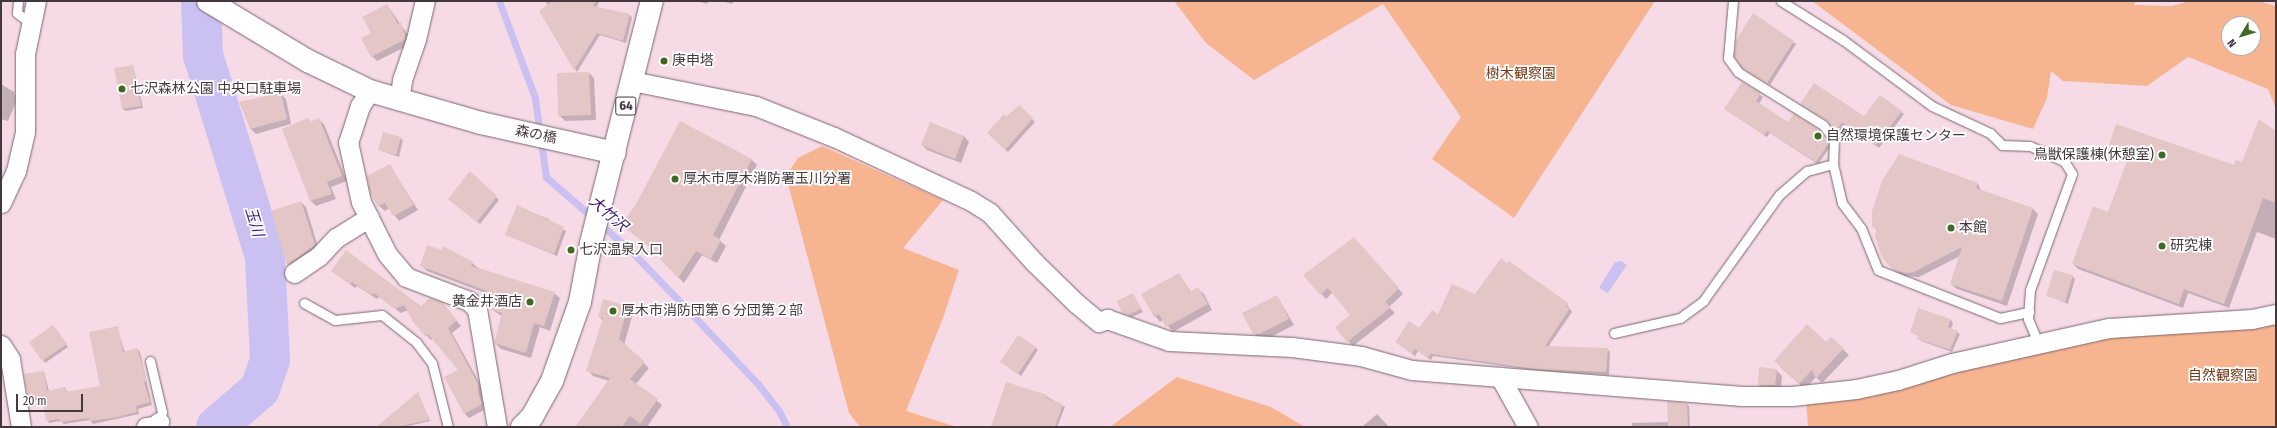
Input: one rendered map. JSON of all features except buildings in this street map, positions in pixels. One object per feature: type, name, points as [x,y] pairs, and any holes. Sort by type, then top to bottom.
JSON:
[{"type":"main road","name":"森の橋","points":[[208,1],[308,61],[370,91],[507,129],[615,153]]},
{"type":"main road","name":"64","points":[[522,427],[544,397],[566,348],[580,302],[591,243],[615,153],[652,1]]},
{"type":"street","points":[[1,203],[16,171],[25,132],[25,54],[36,1]]},
{"type":"street","points":[[398,100],[402,80],[416,39],[425,1]]},
{"type":"street","points":[[632,82],[756,106],[834,137],[972,201],[990,213],[1034,262],[1076,303],[1099,322],[1107,319],[1169,341],[1292,347],[1361,356],[1412,370],[1742,396],[1792,396],[1856,389],[1898,380],[1952,363],[2038,342],[2109,328],[2252,319],[2276,314]]},
{"type":"street","points":[[370,91],[360,106],[348,142],[361,202],[387,254],[406,277],[469,301],[477,309],[497,427]]},
{"type":"street","points":[[294,273],[319,256],[336,238],[369,217]]},
{"type":"street","points":[[1,345],[10,359],[21,427]]},
{"type":"street","points":[[1500,376],[1528,427]]},
{"type":"lane","points":[[18,1],[17,13],[31,24]]},
{"type":"lane","points":[[1734,1],[1728,58],[1738,72],[1822,124],[1834,139],[1833,164],[1842,203],[1862,228],[1878,270],[2000,318],[2028,312]]},
{"type":"lane","points":[[1781,1],[1844,40],[1932,106],[1990,134],[2002,145],[2030,146],[2064,161],[2072,174],[2030,290],[2028,319],[2038,342]]},
{"type":"lane","points":[[1614,334],[1680,318],[1703,301],[1779,195],[1807,170],[1833,164]]},
{"type":"lane","points":[[304,303],[335,320],[382,315],[416,342],[432,363],[448,427]]},
{"type":"lane","points":[[150,361],[162,412],[152,424]]},
{"type":"green space","name":"樹木観察園","points":[[1174,1],[1655,1],[1514,218],[1432,159],[1461,117],[1383,4],[1254,80],[1206,43]]},
{"type":"green space","points":[[1812,1],[2136,1],[2134,5],[2172,6],[2190,1],[2258,1],[2276,6],[2276,109],[2268,89],[2188,57],[2147,86],[2063,81],[2051,71],[2047,98],[2033,129],[1951,105]]},
{"type":"green space","points":[[822,146],[943,200],[903,248],[959,270],[943,318],[906,411],[957,427],[860,427],[849,413],[786,176],[798,158]]},
{"type":"green space","name":"自然観察園","points":[[2276,321],[2276,427],[1808,427],[1806,401],[2113,331]]},
{"type":"green space","points":[[1177,377],[1271,407],[1305,427],[1110,427]]},
{"type":"shaded area","points":[[1621,261],[1627,265],[1608,293],[1599,288],[1615,262]]},
{"type":"waterway","name":"玉川","points":[[201,1],[203,55],[265,257],[270,360],[260,389],[216,427]]},
{"type":"waterway","name":"大竹沢","points":[[499,1],[535,98],[546,177],[630,250],[688,310],[758,384],[779,411],[787,427]]},
{"type":"place","name":"庚申塔","points":[[664,61]]},
{"type":"place","name":"七沢森林公園 中央口駐車場","points":[[122,89]]},
{"type":"place","name":"自然環境保護センター","points":[[1818,136]]},
{"type":"place","name":"鳥獣保護棟(休憩室)","points":[[2162,155]]},
{"type":"place","name":"厚木市厚木消防署玉川分署","points":[[675,179]]},
{"type":"place","name":"本館","points":[[1951,228]]},
{"type":"place","name":"研究棟","points":[[2162,246]]},
{"type":"place","name":"七沢温泉入口","points":[[571,250]]},
{"type":"place","name":"黄金井酒店","points":[[530,302]]},
{"type":"place","name":"厚木市消防団第６分団第２部","points":[[613,311]]}]
